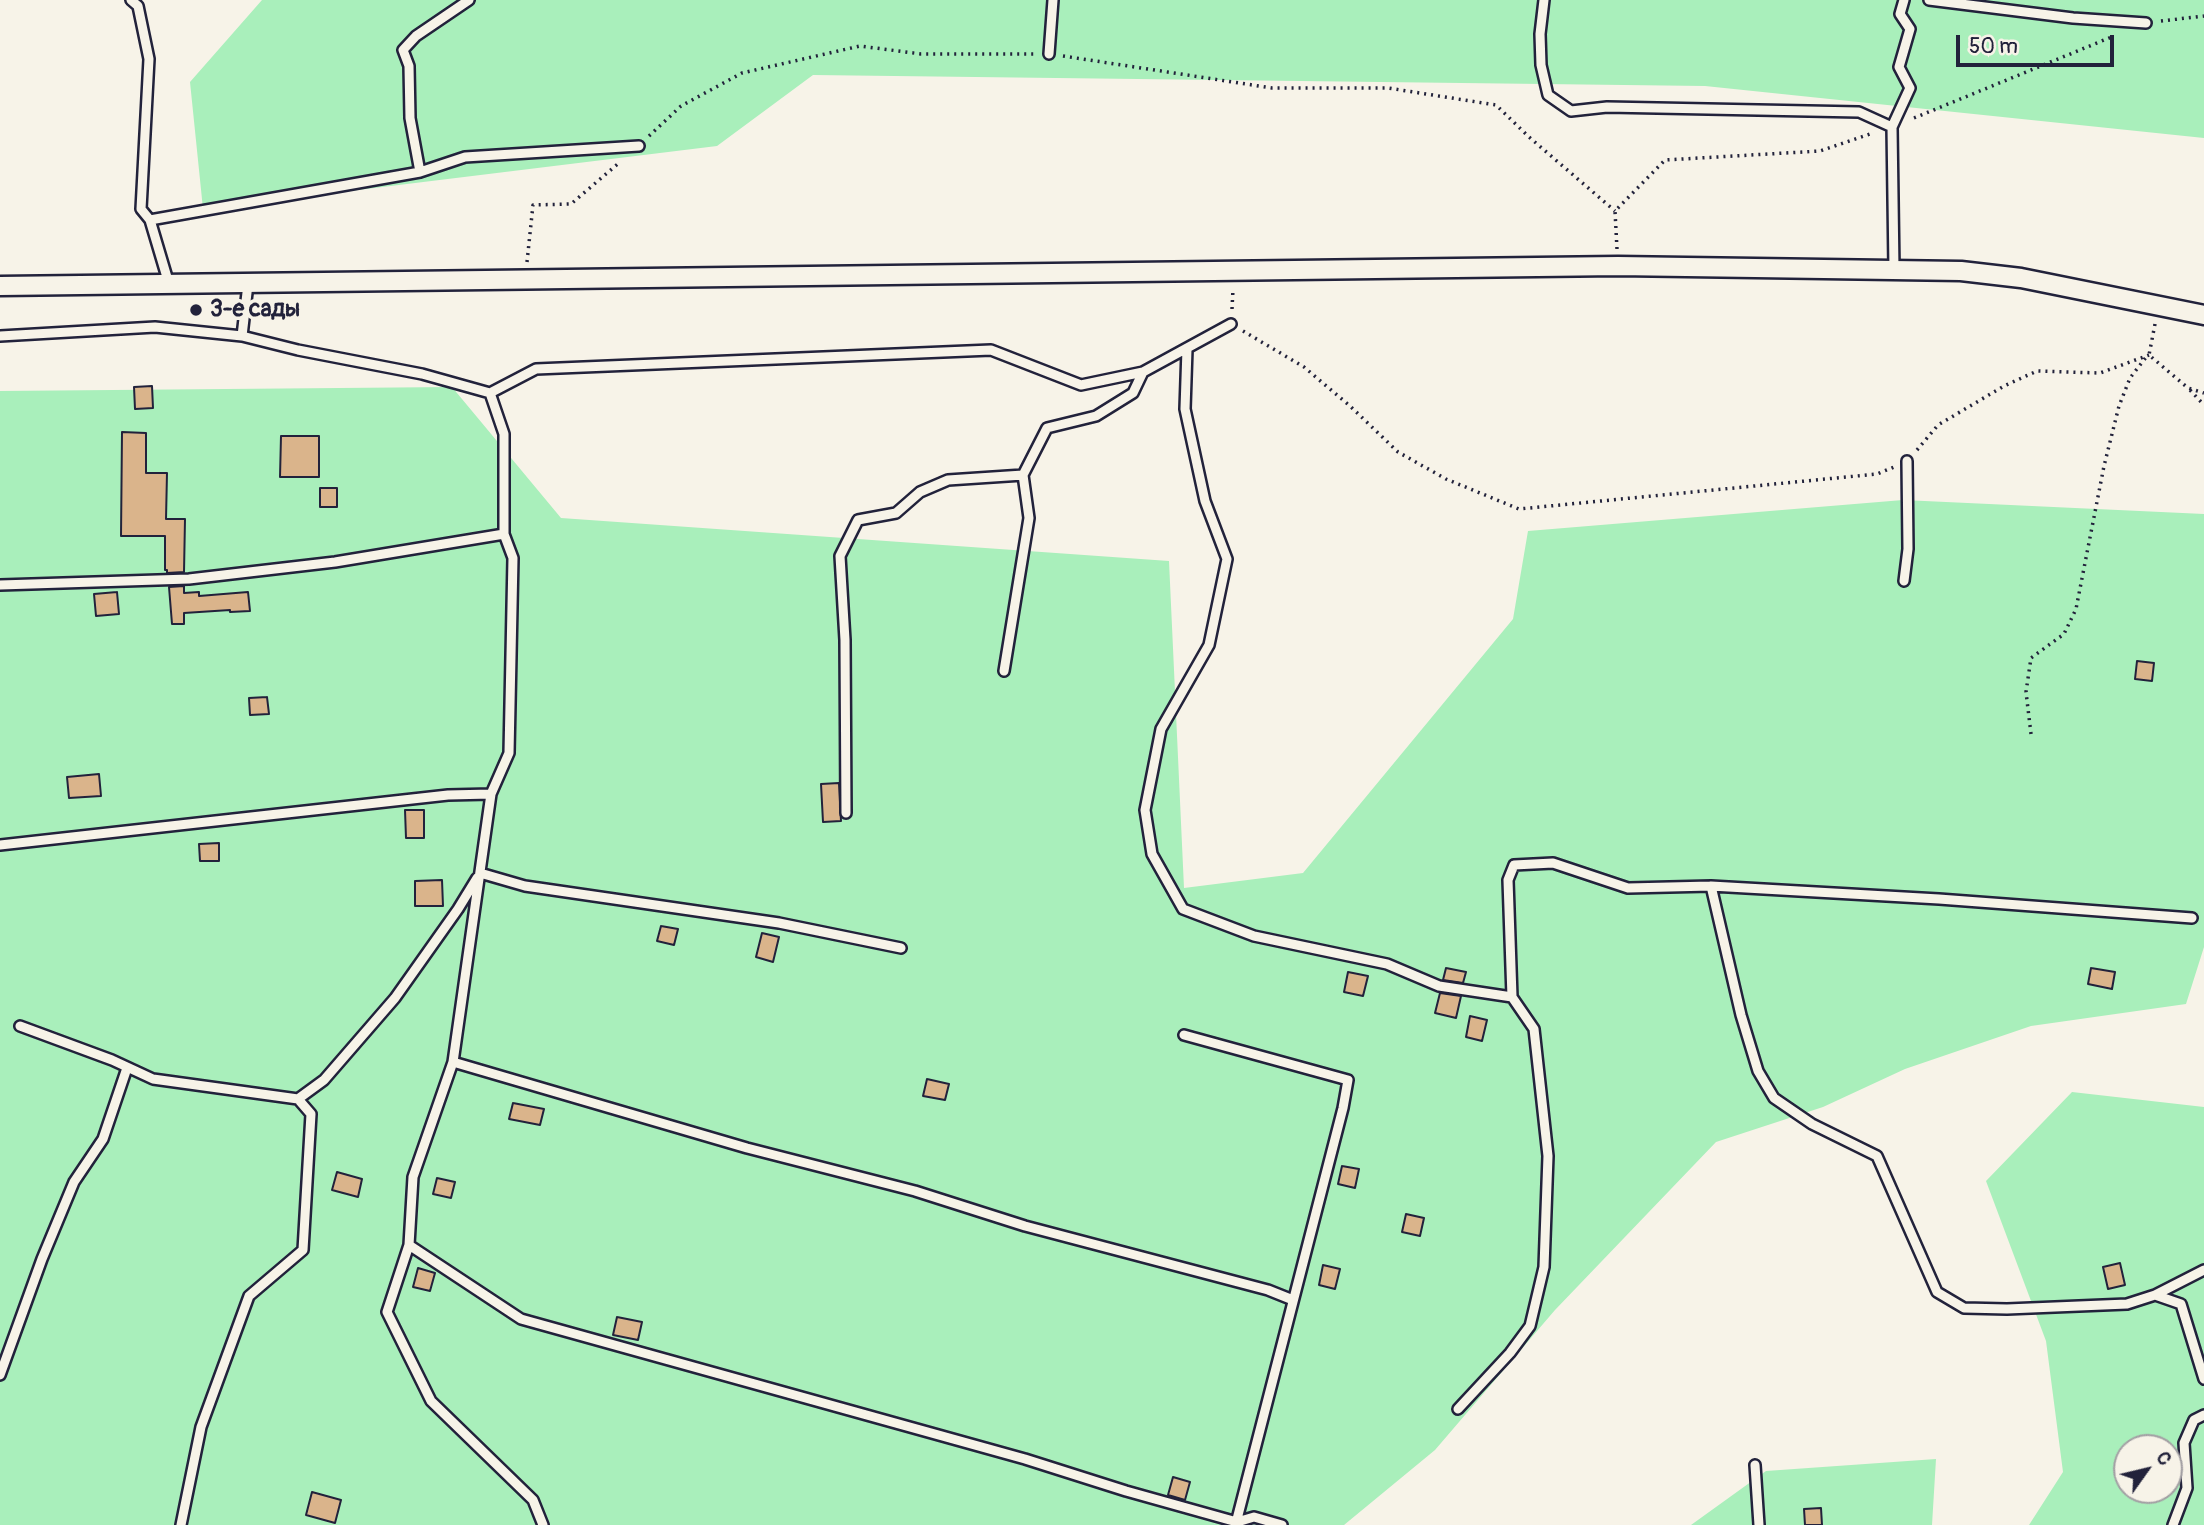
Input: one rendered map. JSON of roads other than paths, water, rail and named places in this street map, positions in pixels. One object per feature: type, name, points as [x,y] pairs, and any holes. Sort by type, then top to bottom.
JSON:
[{"type":"street","points":[[0,286],[1618,266],[1961,271],[2009,277],[2204,315]]},
{"type":"lane","points":[[131,0],[138,6],[149,59],[141,209],[150,220],[169,284]]},
{"type":"lane","points":[[420,172],[410,118],[409,65],[403,50],[416,36],[469,0]]},
{"type":"lane","points":[[1049,54],[1052,0]]},
{"type":"lane","points":[[1544,0],[1540,34],[1541,65],[1548,95],[1571,111],[1607,107],[1859,112],[1892,127]]},
{"type":"lane","points":[[1894,270],[1892,127],[1910,88],[1899,67],[1910,29],[1900,15],[1904,0]]},
{"type":"lane","points":[[1929,0],[2073,18],[2146,23]]},
{"type":"lane","points":[[150,220],[420,172],[465,157],[639,145]]},
{"type":"lane","points":[[242,336],[248,284]]},
{"type":"lane","points":[[0,336],[155,327],[242,336],[422,374],[490,393],[537,369],[991,350],[1081,385],[1143,372],[1231,324]]},
{"type":"lane","points":[[1187,349],[1185,409],[1205,501],[1227,559],[1209,645],[1161,729],[1144,810],[1152,854],[1184,909],[1254,936],[1387,964],[1439,986],[1512,997]]},
{"type":"lane","points":[[1004,671],[1029,518],[1023,475],[1048,428],[1096,416],[1133,394],[1143,372]]},
{"type":"lane","points":[[490,393],[504,434],[504,534],[513,558],[509,753],[491,794],[453,1062],[413,1177],[410,1245],[387,1312],[430,1401],[533,1500],[543,1525]]},
{"type":"lane","points":[[1904,581],[1908,549],[1907,461]]},
{"type":"lane","points":[[846,813],[845,640],[840,556],[858,520],[896,513],[920,492],[948,480],[1023,475]]},
{"type":"lane","points":[[0,585],[189,579],[335,562],[504,534]]},
{"type":"lane","points":[[0,845],[448,795],[491,794]]},
{"type":"lane","points":[[1458,1409],[1510,1353],[1530,1326],[1544,1267],[1548,1156],[1534,1029],[1512,997],[1507,880],[1514,865],[1553,863],[1628,888],[1711,886],[1939,899],[2192,918]]},
{"type":"lane","points":[[480,873],[525,886],[779,923],[901,948]]},
{"type":"lane","points":[[298,1099],[324,1080],[395,998],[480,873]]},
{"type":"lane","points":[[1711,886],[1741,1014],[1758,1071],[1774,1098],[1812,1124],[1877,1156],[1937,1292],[1964,1308],[2127,1304],[2204,1269]]},
{"type":"lane","points":[[20,1026],[111,1060],[153,1079],[298,1099],[311,1114],[303,1251],[249,1296],[201,1427],[181,1525]]},
{"type":"lane","points":[[1184,1035],[1348,1080],[1236,1523]]},
{"type":"lane","points":[[453,1062],[747,1148],[915,1191],[1025,1226],[1268,1290],[1293,1300]]},
{"type":"lane","points":[[0,1375],[42,1259],[74,1182],[103,1139],[127,1068]]},
{"type":"lane","points":[[410,1245],[521,1319],[1026,1459],[1236,1523],[1254,1517],[1282,1525]]},
{"type":"lane","points":[[2154,1294],[2181,1304],[2204,1379]]},
{"type":"lane","points":[[2173,1525],[2187,1488],[2184,1443],[2194,1420],[2204,1415]]},
{"type":"lane","points":[[1755,1465],[1759,1525]]},
{"type":"place","name":"3-е сады","points":[[196,310]]}]
